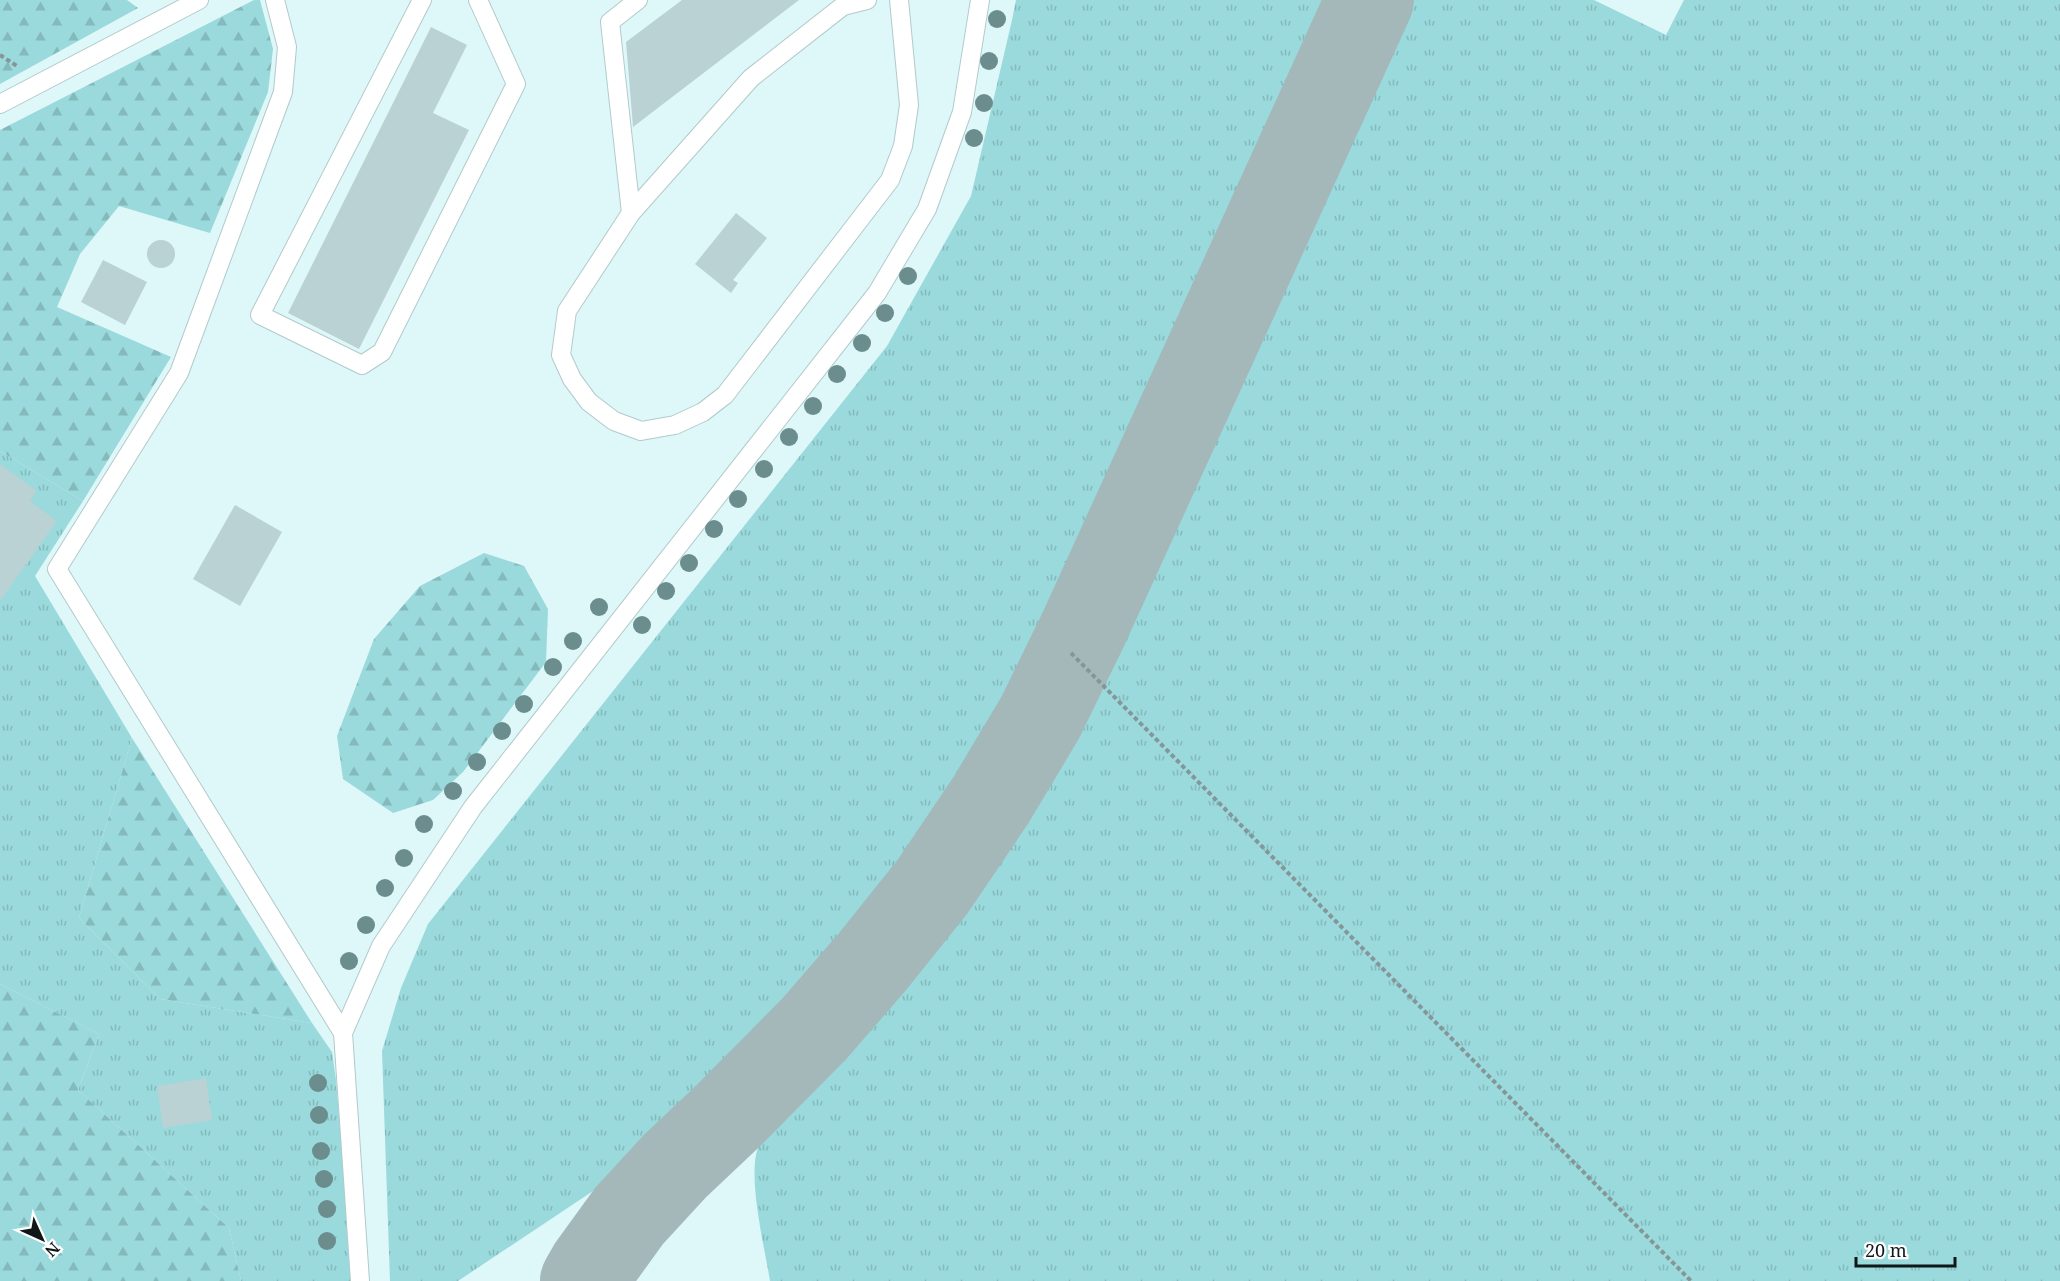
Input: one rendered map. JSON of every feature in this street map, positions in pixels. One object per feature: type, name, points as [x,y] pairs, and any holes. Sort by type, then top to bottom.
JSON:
[{"type":"lane","points":[[0,104],[199,0]]},
{"type":"lane","points":[[275,0],[287,47],[284,92],[179,373],[57,569],[343,1033]]},
{"type":"lane","points":[[422,0],[260,315],[362,365],[382,352],[516,84],[478,0]]},
{"type":"lane","points":[[631,213],[610,22],[638,0]]},
{"type":"lane","points":[[867,0],[843,6],[751,78],[631,213],[567,311],[561,355],[572,379],[589,402],[614,421],[641,431],[675,424],[703,412],[725,395],[890,180],[903,146],[909,105],[899,0]]},
{"type":"lane","points":[[360,1281],[343,1033],[381,946],[473,807],[877,293],[927,209],[962,112],[980,0]]},
{"type":"path","points":[[1071,654],[1691,1281]]},
{"type":"green space","points":[[0,0],[127,0],[138,8],[0,84]]},
{"type":"green space","points":[[254,0],[260,0],[273,49],[268,92],[210,233],[119,206],[80,254],[57,307],[171,357],[83,501],[0,451],[0,130]]},
{"type":"green space","points":[[1016,0],[1334,0],[1062,591],[973,760],[870,915],[791,1008],[706,1092],[605,1183],[458,1281],[390,1281],[382,1051],[401,988],[428,924],[887,346],[971,196]]},
{"type":"green space","points":[[1410,0],[1594,0],[1666,35],[1684,0],[2060,0],[2060,1281],[770,1281],[756,1194],[755,1161],[758,1148],[770,1126],[786,1106],[919,958],[977,878],[1082,707]]},
{"type":"green space","points":[[0,451],[83,501],[35,576],[132,738],[79,918],[160,999],[312,1023],[332,1052],[353,1281],[241,1281],[229,1228],[78,1090],[99,1034],[0,984]]},
{"type":"green space","points":[[484,553],[524,566],[548,609],[546,662],[463,772],[433,800],[393,813],[343,779],[337,736],[374,639],[420,586]]},
{"type":"green space","points":[[132,738],[312,1023],[160,999],[79,918]]},
{"type":"green space","points":[[0,984],[99,1034],[78,1090],[229,1228],[241,1281],[0,1281]]},
{"type":"building","points":[[682,0],[799,0],[633,127],[626,42]]},
{"type":"building","points":[[431,27],[467,45],[433,113],[469,130],[359,349],[288,313]]},
{"type":"building","points":[[736,213],[767,238],[733,280],[738,283],[731,293],[695,264]]},
{"type":"building","points":[[161,240],[171,244],[175,254],[171,264],[161,268],[151,264],[147,254],[151,244]]},
{"type":"building","points":[[103,260],[147,282],[125,325],[81,302]]},
{"type":"building","points":[[0,464],[37,491],[30,501],[57,521],[0,601]]},
{"type":"building","points":[[235,505],[282,532],[240,606],[193,579]]},
{"type":"building","points":[[206,1078],[212,1120],[163,1128],[157,1086]]},
{"type":"taxiway","points":[[584,1281],[629,1216],[675,1166],[815,1028],[873,961],[933,886],[991,800],[1040,718],[1083,630],[1370,0]]}]
